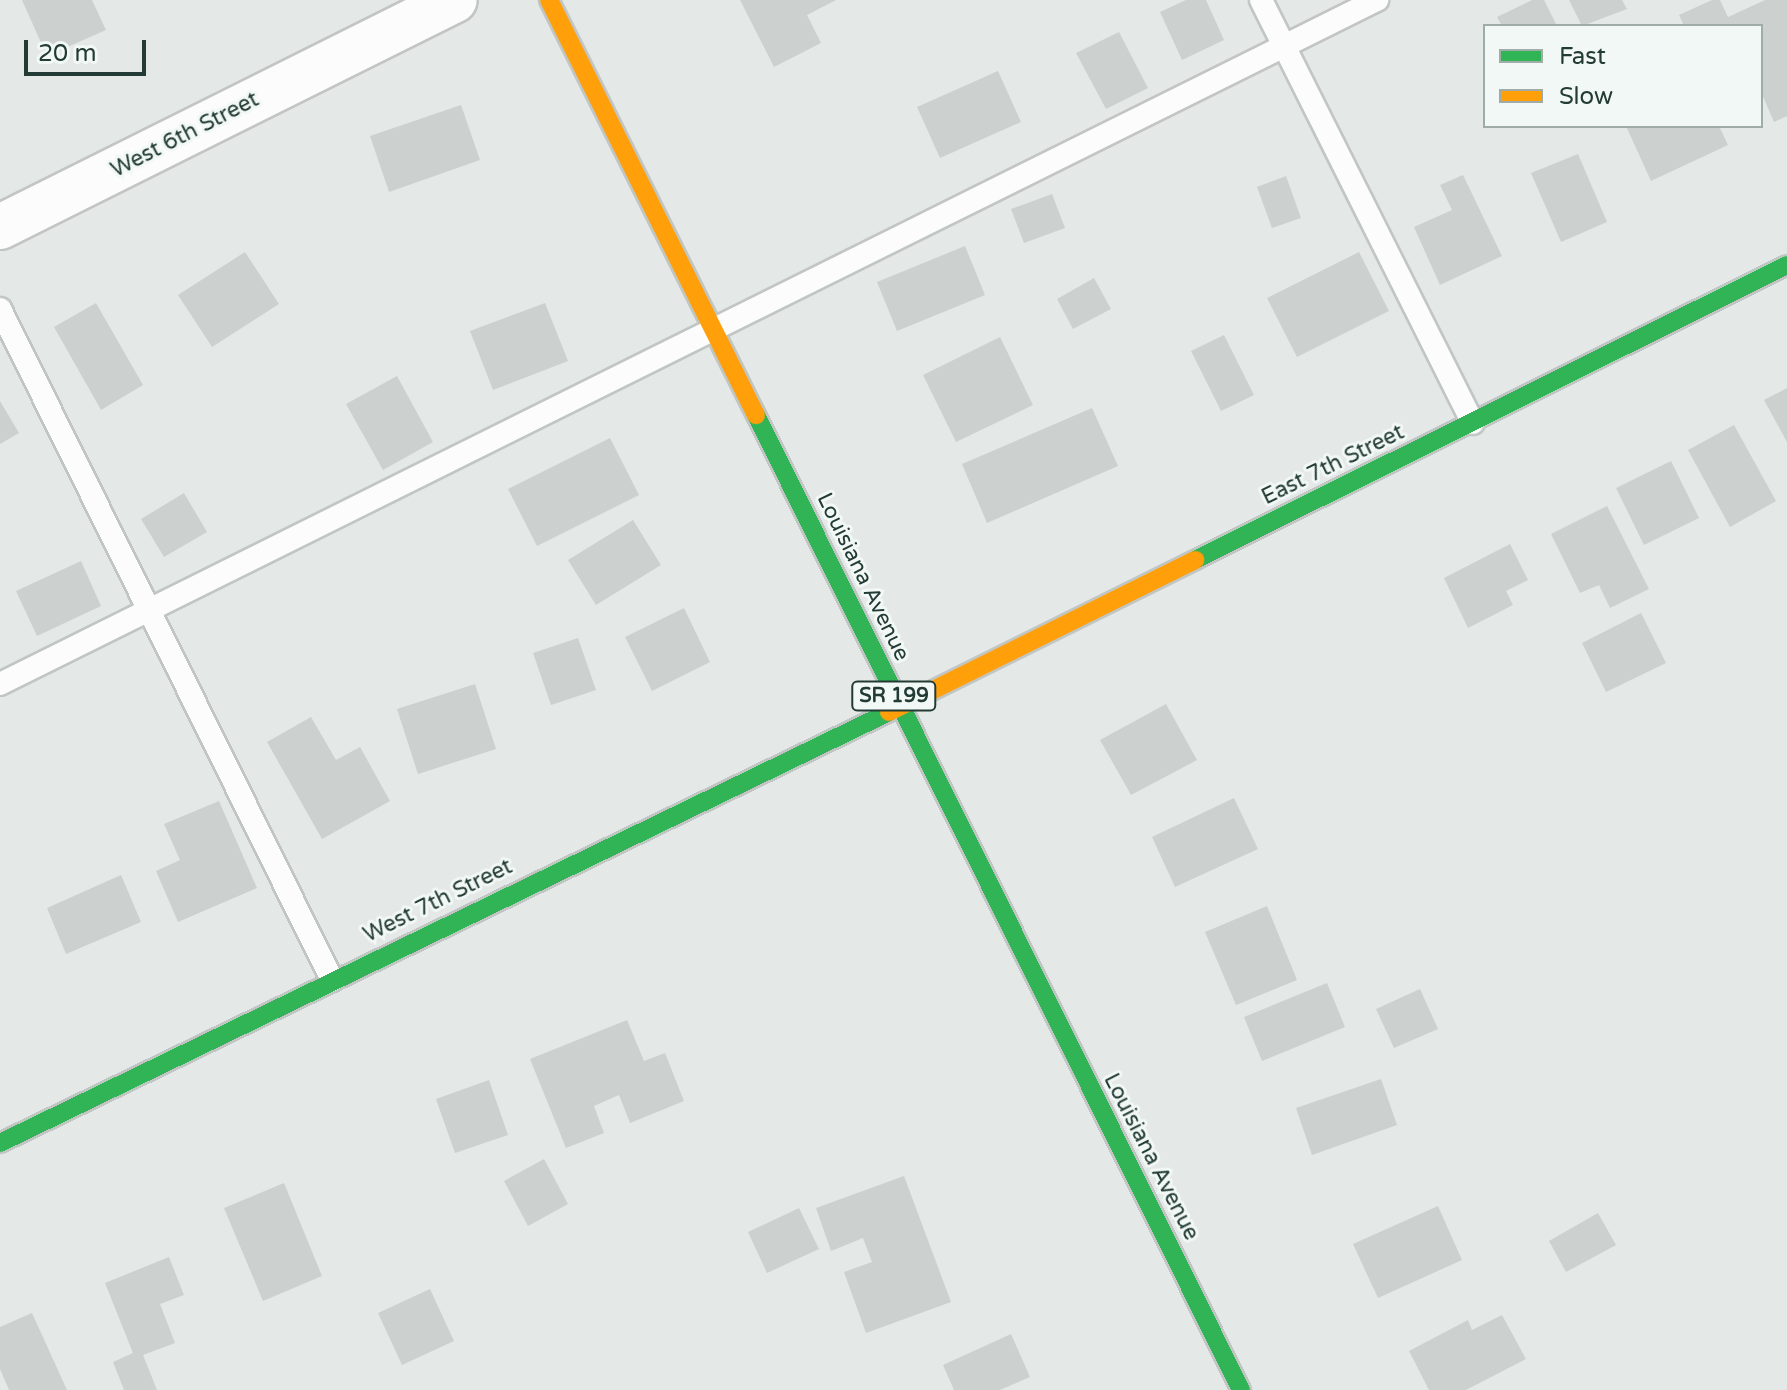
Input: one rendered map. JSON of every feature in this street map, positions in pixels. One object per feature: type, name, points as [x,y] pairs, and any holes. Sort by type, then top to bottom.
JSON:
[{"type":"street","name":"West 6th Street","points":[[0,227],[455,0]]},
{"type":"street","name":"Louisiana Avenue","points":[[549,0],[1241,1390]]},
{"type":"street","name":"East 7th Street","points":[[899,707],[1787,265]]},
{"type":"street","name":"West 7th Street","points":[[0,1143],[899,707]]},
{"type":"lane","points":[[1261,0],[1473,423]]},
{"type":"lane","points":[[0,684],[1377,0]]},
{"type":"lane","points":[[0,309],[332,980]]},
{"type":"building","points":[[22,0],[92,0],[106,30],[47,56]]},
{"type":"building","points":[[740,0],[836,0],[807,15],[821,43],[774,67]]},
{"type":"building","points":[[1186,0],[1206,0],[1224,40],[1182,60],[1160,12]]},
{"type":"building","points":[[1532,0],[1544,0],[1556,24],[1501,24],[1497,17]]},
{"type":"building","points":[[1569,0],[1622,0],[1627,9],[1587,24],[1581,24]]},
{"type":"building","points":[[1712,0],[1720,0],[1728,17],[1765,0],[1787,0],[1787,116],[1774,122],[1763,97],[1763,24],[1683,24],[1679,15]]},
{"type":"building","points":[[1119,32],[1148,88],[1106,109],[1076,53]]},
{"type":"building","points":[[998,71],[1021,122],[940,158],[917,107]]},
{"type":"building","points":[[461,105],[480,160],[389,192],[370,136]]},
{"type":"building","points":[[1627,128],[1720,128],[1728,145],[1651,181]]},
{"type":"building","points":[[1578,154],[1607,222],[1561,242],[1531,173]]},
{"type":"building","points":[[1463,175],[1502,256],[1440,285],[1414,227],[1452,210],[1440,185]]},
{"type":"building","points":[[1286,176],[1301,218],[1272,228],[1257,187]]},
{"type":"building","points":[[1052,194],[1065,228],[1024,243],[1011,209]]},
{"type":"building","points":[[965,246],[985,295],[897,331],[877,282]]},
{"type":"building","points":[[245,252],[279,304],[212,347],[178,295]]},
{"type":"building","points":[[1359,252],[1389,311],[1297,357],[1267,298]]},
{"type":"building","points":[[1094,278],[1111,309],[1073,329],[1057,299]]},
{"type":"building","points":[[96,303],[143,385],[101,410],[54,327]]},
{"type":"building","points":[[545,303],[568,361],[493,390],[470,331]]},
{"type":"building","points":[[1224,335],[1254,395],[1221,411],[1191,351]]},
{"type":"building","points":[[1000,337],[1033,405],[956,442],[923,375]]},
{"type":"building","points":[[397,376],[433,442],[383,470],[346,404]]},
{"type":"building","points":[[1787,388],[1787,442],[1764,400]]},
{"type":"building","points":[[0,401],[19,433],[0,444]]},
{"type":"building","points":[[1092,408],[1118,466],[987,523],[962,464]]},
{"type":"building","points":[[1734,425],[1776,501],[1730,527],[1688,450]]},
{"type":"building","points":[[610,438],[639,495],[537,546],[508,489]]},
{"type":"building","points":[[1671,461],[1699,518],[1644,545],[1616,488]]},
{"type":"building","points":[[184,493],[207,532],[164,557],[141,519]]},
{"type":"building","points":[[1607,506],[1649,589],[1610,608],[1599,585],[1580,593],[1551,534]]},
{"type":"building","points":[[633,520],[661,565],[596,605],[568,560]]},
{"type":"building","points":[[1510,544],[1528,580],[1506,591],[1513,605],[1468,628],[1444,578]]},
{"type":"building","points":[[81,561],[101,606],[37,636],[16,591]]},
{"type":"building","points":[[684,608],[710,662],[652,691],[625,637]]},
{"type":"building","points":[[1641,613],[1666,663],[1606,692],[1582,643]]},
{"type":"building","points":[[578,638],[596,690],[551,705],[533,653]]},
{"type":"building","points":[[475,684],[496,749],[418,774],[397,709]]},
{"type":"building","points":[[1166,704],[1197,760],[1131,795],[1100,740]]},
{"type":"building","points":[[311,717],[336,760],[360,747],[390,801],[322,839],[267,742]]},
{"type":"building","points":[[1234,798],[1258,849],[1175,887],[1152,837]]},
{"type":"building","points":[[219,801],[257,888],[178,922],[156,871],[180,860],[164,824]]},
{"type":"building","points":[[121,875],[141,922],[66,954],[47,908]]},
{"type":"building","points":[[1267,906],[1297,980],[1236,1005],[1205,932]]},
{"type":"building","points":[[1327,983],[1345,1027],[1262,1061],[1244,1017]]},
{"type":"building","points":[[1420,989],[1438,1029],[1394,1048],[1376,1009]]},
{"type":"building","points":[[627,1020],[644,1061],[665,1053],[684,1101],[630,1123],[619,1095],[594,1106],[604,1133],[566,1148],[530,1059]]},
{"type":"building","points":[[1381,1079],[1397,1125],[1312,1155],[1296,1108]]},
{"type":"building","points":[[489,1080],[508,1135],[455,1153],[436,1099]]},
{"type":"building","points":[[544,1159],[568,1204],[528,1226],[504,1181]]},
{"type":"building","points":[[904,1176],[951,1302],[866,1333],[844,1272],[872,1262],[863,1238],[831,1251],[816,1208]]},
{"type":"building","points":[[284,1183],[322,1276],[263,1301],[224,1208]]},
{"type":"building","points":[[1438,1206],[1462,1260],[1378,1298],[1353,1244]]},
{"type":"building","points":[[799,1208],[819,1249],[767,1273],[748,1232]]},
{"type":"building","points":[[1598,1213],[1616,1245],[1566,1272],[1549,1241]]},
{"type":"building","points":[[169,1257],[184,1295],[160,1304],[175,1343],[143,1355],[157,1390],[124,1390],[113,1362],[133,1353],[105,1283]]},
{"type":"building","points":[[430,1289],[454,1341],[402,1365],[378,1313]]},
{"type":"building","points":[[32,1313],[67,1390],[9,1390],[0,1369],[0,1327]]},
{"type":"building","points":[[1502,1315],[1526,1359],[1466,1390],[1429,1390],[1409,1351],[1468,1320],[1472,1330]]},
{"type":"building","points":[[1011,1334],[1030,1377],[1000,1390],[954,1390],[943,1365]]},
{"type":"traffic: fast","points":[[1195,560],[1787,265]]},
{"type":"traffic: fast","points":[[756,415],[1241,1390]]},
{"type":"traffic: fast","points":[[0,1143],[889,712]]},
{"type":"traffic: slow","points":[[549,0],[756,415]]},
{"type":"traffic: slow","points":[[889,712],[1195,560]]}]
